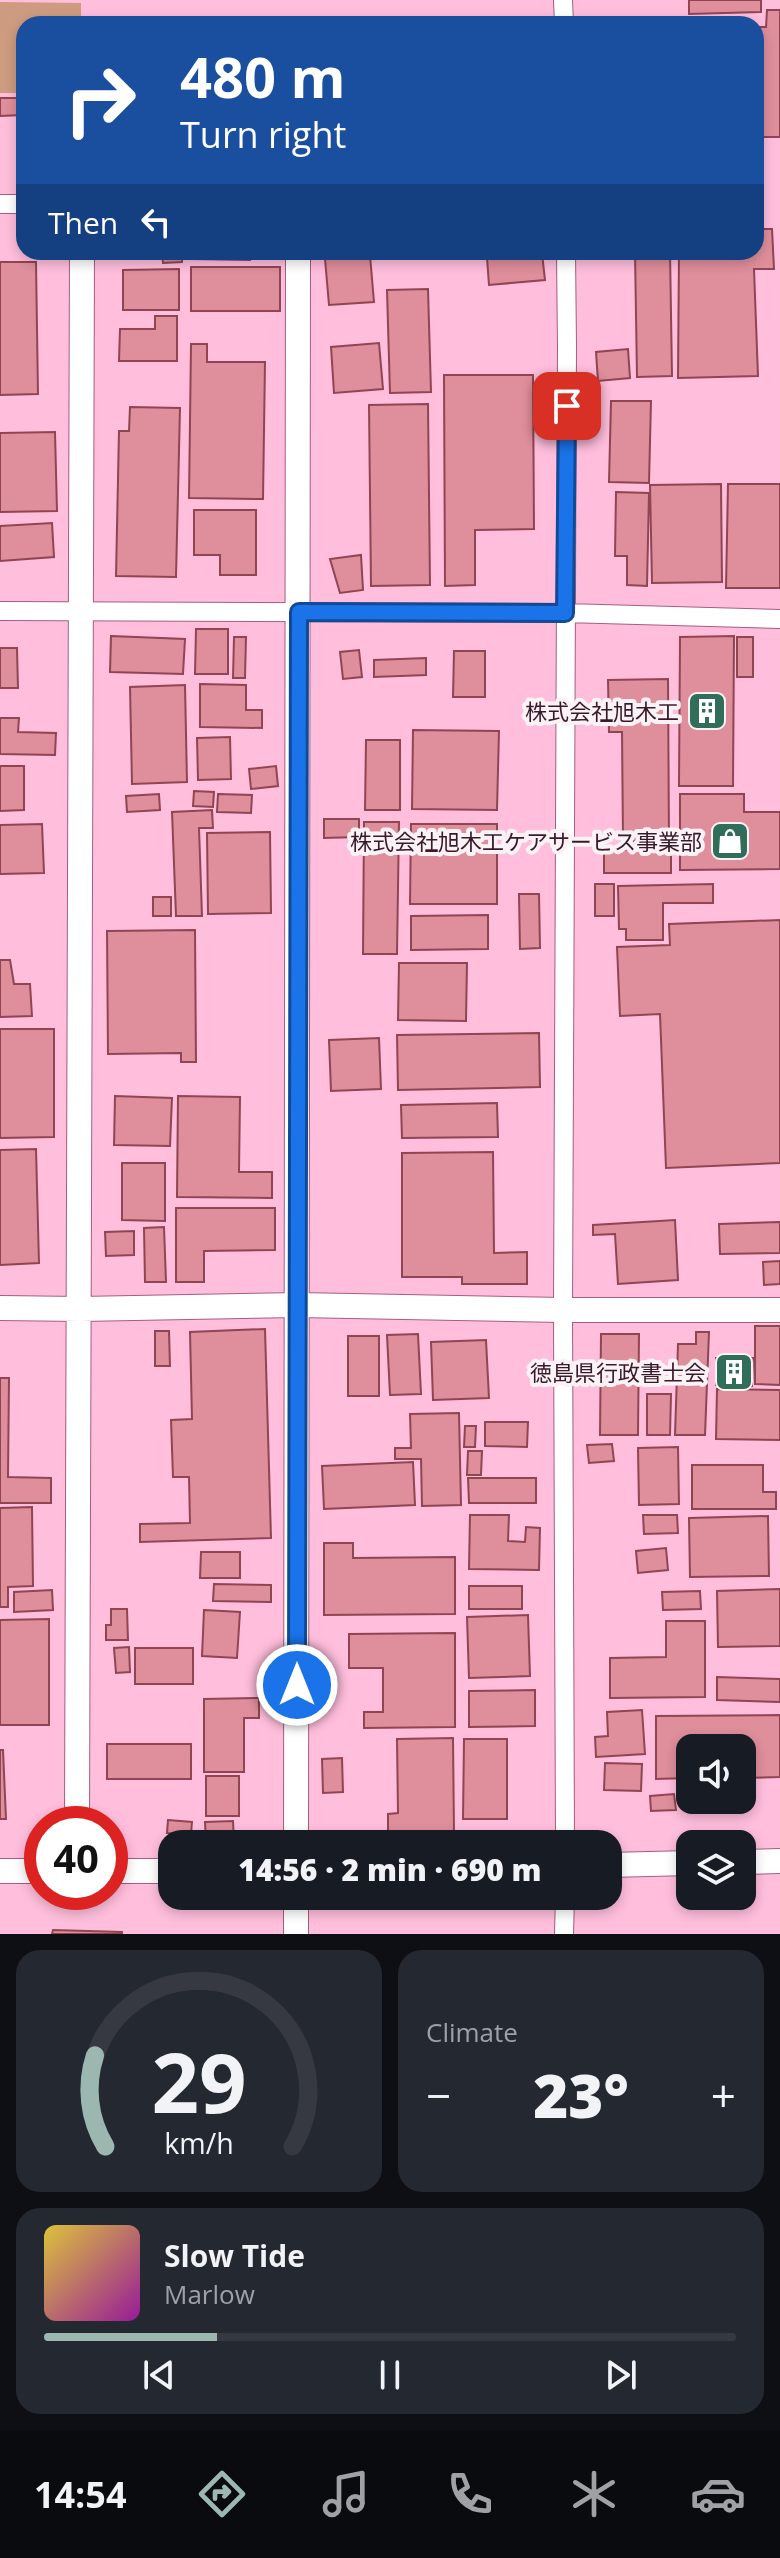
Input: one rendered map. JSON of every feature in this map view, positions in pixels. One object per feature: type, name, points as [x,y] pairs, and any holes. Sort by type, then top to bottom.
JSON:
[{"type":"street","points":[[77,1806],[82,260]]},
{"type":"street","points":[[296,1830],[298,260]]},
{"type":"street","points":[[565,1830],[566,260]]},
{"type":"street","points":[[0,611],[565,613],[780,619]]},
{"type":"street","points":[[0,1308],[298,1305],[780,1310]]},
{"type":"street","points":[[756,1862],[780,1861]]},
{"type":"street","points":[[622,1865],[676,1863]]},
{"type":"street","points":[[0,1871],[24,1871]]},
{"type":"street","points":[[128,1871],[158,1871]]},
{"type":"street","points":[[296,1910],[296,1934]]},
{"type":"street","points":[[564,1934],[565,1910]]},
{"type":"shaded area","points":[[0,2],[81,3],[81,16],[16,16],[16,93],[0,93]]},
{"type":"building","points":[[689,0],[761,0],[761,12],[689,14]]},
{"type":"building","points":[[767,10],[780,10],[780,137],[764,137]]},
{"type":"building","points":[[0,98],[16,98],[16,115],[0,116]]},
{"type":"building","points":[[764,229],[772,229],[774,269],[754,269],[758,376],[678,378],[679,260],[764,260]]},
{"type":"building","points":[[163,260],[182,260],[182,262],[163,263]]},
{"type":"building","points":[[325,260],[370,260],[374,302],[329,305]]},
{"type":"building","points":[[487,260],[543,260],[545,280],[489,285]]},
{"type":"building","points":[[635,260],[670,260],[672,376],[637,377]]},
{"type":"building","points":[[0,262],[36,262],[38,394],[0,395]]},
{"type":"building","points":[[191,267],[280,267],[280,311],[191,311]]},
{"type":"building","points":[[179,269],[179,310],[123,310],[123,270]]},
{"type":"building","points":[[428,289],[431,392],[390,393],[387,290]]},
{"type":"building","points":[[155,316],[177,316],[177,361],[119,361],[120,329],[155,329]]},
{"type":"building","points":[[379,343],[383,389],[334,393],[331,347]]},
{"type":"building","points":[[191,344],[207,344],[207,362],[265,362],[263,499],[189,498]]},
{"type":"building","points":[[628,349],[630,378],[598,381],[596,352]]},
{"type":"building","points":[[444,375],[533,375],[534,529],[475,530],[475,585],[445,586]]},
{"type":"building","points":[[611,401],[651,401],[649,483],[609,482]]},
{"type":"building","points":[[428,404],[430,585],[371,586],[369,405]]},
{"type":"building","points":[[130,407],[180,408],[176,577],[116,576],[119,431],[129,431]]},
{"type":"building","points":[[55,432],[57,511],[0,512],[0,433]]},
{"type":"building","points":[[721,484],[722,582],[652,583],[650,485]]},
{"type":"building","points":[[728,484],[780,484],[780,588],[726,588]]},
{"type":"building","points":[[616,492],[649,493],[647,586],[627,585],[627,556],[615,556]]},
{"type":"building","points":[[194,510],[256,510],[256,575],[220,575],[220,555],[194,555]]},
{"type":"building","points":[[52,523],[54,557],[0,561],[0,526]]},
{"type":"building","points":[[361,555],[363,590],[340,593],[330,559]]},
{"type":"building","points":[[196,629],[228,629],[228,674],[195,674]]},
{"type":"building","points":[[111,636],[185,639],[183,674],[110,672]]},
{"type":"building","name":"株式会社旭木工","points":[[734,636],[733,786],[679,786],[680,637]]},
{"type":"building","points":[[234,637],[246,637],[245,678],[233,678]]},
{"type":"building","points":[[737,637],[753,637],[753,677],[737,677]]},
{"type":"building","points":[[0,648],[17,648],[18,688],[0,688]]},
{"type":"building","points":[[359,650],[362,677],[343,679],[340,652]]},
{"type":"building","points":[[454,651],[485,651],[485,697],[453,697]]},
{"type":"building","points":[[426,658],[426,675],[374,677],[374,660]]},
{"type":"building","points":[[668,679],[669,841],[623,841],[622,732],[609,732],[608,680]]},
{"type":"building","points":[[200,684],[246,685],[246,710],[262,710],[262,728],[200,727]]},
{"type":"building","points":[[185,685],[187,782],[132,784],[130,687]]},
{"type":"building","points":[[0,718],[19,718],[18,732],[56,733],[55,755],[0,754]]},
{"type":"building","points":[[413,730],[499,731],[497,810],[412,809]]},
{"type":"building","points":[[230,737],[231,779],[198,780],[197,738]]},
{"type":"building","points":[[366,740],[400,740],[400,810],[365,810]]},
{"type":"building","points":[[0,766],[24,766],[24,810],[0,811]]},
{"type":"building","points":[[276,766],[278,786],[251,789],[249,769]]},
{"type":"building","points":[[194,791],[214,792],[213,807],[193,806]]},
{"type":"building","points":[[159,794],[160,810],[127,812],[126,796]]},
{"type":"building","points":[[218,794],[252,795],[251,813],[217,812]]},
{"type":"building","name":"株式会社旭木工ケアサービス事業部","points":[[680,794],[744,794],[744,812],[780,812],[780,869],[680,870]]},
{"type":"building","points":[[212,810],[213,828],[199,828],[202,916],[176,916],[172,812]]},
{"type":"building","points":[[324,819],[359,819],[359,837],[324,838]]},
{"type":"building","points":[[364,822],[399,822],[397,954],[363,954]]},
{"type":"building","points":[[42,824],[44,873],[0,874],[0,825]]},
{"type":"building","points":[[411,824],[497,824],[497,904],[410,904]]},
{"type":"building","points":[[270,832],[271,913],[208,914],[207,833]]},
{"type":"building","points":[[671,849],[671,873],[604,873],[604,850]]},
{"type":"building","points":[[595,884],[614,884],[614,916],[595,916]]},
{"type":"building","points":[[713,884],[713,903],[663,903],[663,940],[626,940],[626,929],[619,929],[618,886]]},
{"type":"building","points":[[519,894],[539,894],[540,948],[520,949]]},
{"type":"building","points":[[153,897],[171,897],[171,916],[153,916]]},
{"type":"building","points":[[488,915],[488,949],[411,950],[411,916]]},
{"type":"building","points":[[780,920],[780,1163],[666,1168],[660,1014],[620,1016],[617,947],[670,945],[669,924]]},
{"type":"building","points":[[195,930],[196,1062],[181,1062],[181,1053],[108,1054],[107,931]]},
{"type":"building","points":[[0,960],[10,960],[14,984],[30,984],[32,1016],[0,1017]]},
{"type":"building","points":[[399,963],[467,963],[466,1021],[398,1020]]},
{"type":"building","points":[[0,1029],[54,1029],[54,1137],[0,1138]]},
{"type":"building","points":[[539,1033],[540,1087],[398,1090],[397,1035]]},
{"type":"building","points":[[379,1038],[381,1089],[331,1091],[329,1040]]},
{"type":"building","points":[[115,1096],[172,1098],[170,1146],[114,1145]]},
{"type":"building","points":[[178,1096],[240,1097],[239,1172],[272,1172],[272,1198],[177,1197]]},
{"type":"building","points":[[497,1103],[498,1137],[402,1138],[401,1105]]},
{"type":"building","points":[[36,1149],[39,1263],[0,1265],[0,1150]]},
{"type":"building","points":[[493,1152],[494,1253],[527,1252],[527,1284],[462,1284],[462,1277],[402,1277],[402,1153]]},
{"type":"building","points":[[122,1163],[165,1163],[165,1221],[122,1220]]},
{"type":"building","points":[[176,1208],[275,1208],[275,1250],[204,1251],[204,1282],[176,1282]]},
{"type":"building","points":[[675,1220],[678,1280],[618,1284],[615,1234],[593,1235],[593,1225]]},
{"type":"building","points":[[780,1222],[780,1253],[720,1254],[719,1224]]},
{"type":"building","points":[[164,1227],[166,1282],[145,1282],[144,1228]]},
{"type":"building","points":[[134,1231],[134,1255],[106,1256],[105,1232]]},
{"type":"building","points":[[780,1261],[780,1284],[764,1285],[763,1262]]},
{"type":"building","points":[[755,1326],[780,1326],[780,1385],[755,1384]]},
{"type":"building","points":[[265,1329],[271,1538],[140,1542],[140,1524],[190,1523],[189,1477],[173,1477],[171,1420],[192,1419],[190,1332]]},
{"type":"building","points":[[155,1331],[169,1331],[170,1366],[155,1366]]},
{"type":"building","points":[[696,1332],[709,1332],[705,1435],[675,1435],[678,1344],[696,1344]]},
{"type":"building","points":[[418,1334],[421,1394],[390,1395],[387,1335]]},
{"type":"building","points":[[601,1334],[639,1334],[638,1435],[600,1435]]},
{"type":"building","points":[[348,1336],[379,1336],[379,1396],[348,1396]]},
{"type":"building","points":[[486,1340],[489,1398],[433,1400],[431,1342]]},
{"type":"building","name":"徳島県行政書士会","points":[[716,1358],[753,1358],[752,1386],[716,1385]]},
{"type":"building","points":[[0,1378],[9,1378],[8,1477],[51,1478],[51,1503],[0,1503]]},
{"type":"building","points":[[717,1389],[780,1390],[780,1440],[716,1439]]},
{"type":"building","points":[[647,1394],[671,1394],[670,1435],[647,1435]]},
{"type":"building","points":[[459,1413],[461,1505],[422,1506],[421,1459],[395,1459],[395,1448],[411,1448],[410,1414]]},
{"type":"building","points":[[485,1422],[528,1422],[527,1447],[485,1446]]},
{"type":"building","points":[[465,1426],[476,1426],[475,1447],[464,1447]]},
{"type":"building","points":[[612,1444],[614,1461],[589,1463],[587,1445]]},
{"type":"building","points":[[678,1447],[679,1504],[639,1505],[638,1448]]},
{"type":"building","points":[[468,1451],[482,1451],[481,1475],[467,1475]]},
{"type":"building","points":[[413,1462],[415,1505],[324,1509],[322,1466]]},
{"type":"building","points":[[692,1465],[763,1465],[763,1492],[776,1492],[776,1509],[692,1509]]},
{"type":"building","points":[[468,1478],[536,1478],[536,1503],[469,1503]]},
{"type":"building","points":[[32,1507],[33,1586],[8,1587],[8,1607],[0,1607],[0,1508]]},
{"type":"building","points":[[470,1515],[509,1515],[508,1541],[525,1542],[526,1527],[540,1528],[539,1570],[469,1569]]},
{"type":"building","points":[[643,1515],[677,1515],[678,1533],[644,1534]]},
{"type":"building","points":[[768,1516],[769,1576],[690,1577],[689,1518]]},
{"type":"building","points":[[324,1543],[353,1543],[353,1558],[455,1557],[455,1614],[324,1615]]},
{"type":"building","points":[[666,1548],[668,1570],[638,1573],[636,1551]]},
{"type":"building","points":[[201,1552],[240,1552],[240,1578],[200,1578]]},
{"type":"building","points":[[214,1584],[271,1585],[271,1602],[213,1601]]},
{"type":"building","points":[[469,1586],[522,1586],[522,1609],[469,1609]]},
{"type":"building","points":[[780,1589],[780,1646],[718,1647],[717,1591]]},
{"type":"building","points":[[52,1590],[53,1610],[14,1612],[14,1592]]},
{"type":"building","points":[[700,1591],[701,1609],[663,1610],[662,1592]]},
{"type":"building","points":[[111,1609],[127,1609],[128,1640],[106,1640],[106,1625],[111,1625]]},
{"type":"building","points":[[204,1610],[240,1612],[237,1658],[202,1656]]},
{"type":"building","points":[[528,1615],[530,1676],[469,1678],[467,1617]]},
{"type":"building","points":[[49,1619],[49,1725],[0,1725],[0,1620]]},
{"type":"building","points":[[666,1621],[705,1621],[705,1697],[610,1698],[610,1658],[666,1657]]},
{"type":"building","points":[[455,1633],[455,1727],[364,1728],[364,1712],[383,1712],[383,1668],[349,1668],[349,1634]]},
{"type":"building","points":[[129,1647],[130,1672],[116,1673],[114,1648]]},
{"type":"building","points":[[135,1648],[193,1648],[193,1684],[135,1684]]},
{"type":"building","points":[[717,1677],[780,1679],[780,1702],[717,1700]]},
{"type":"building","points":[[535,1690],[535,1726],[469,1727],[469,1691]]},
{"type":"building","points":[[259,1698],[259,1718],[244,1718],[244,1772],[204,1772],[204,1699]]},
{"type":"building","points":[[642,1710],[645,1754],[596,1757],[595,1737],[608,1736],[607,1712]]},
{"type":"building","points":[[780,1715],[780,1777],[756,1778],[756,1734],[676,1734],[676,1778],[656,1779],[656,1716]]},
{"type":"building","points":[[453,1738],[454,1830],[388,1830],[388,1814],[398,1813],[397,1739]]},
{"type":"building","points":[[464,1739],[507,1739],[507,1819],[463,1819]]},
{"type":"building","points":[[107,1744],[191,1744],[191,1779],[107,1779]]},
{"type":"building","points":[[0,1750],[3,1750],[6,1819],[0,1819]]},
{"type":"building","points":[[342,1758],[343,1792],[323,1793],[322,1759]]},
{"type":"building","points":[[605,1763],[642,1764],[641,1791],[604,1790]]},
{"type":"building","points":[[206,1776],[239,1776],[239,1816],[206,1816]]},
{"type":"building","points":[[674,1794],[676,1810],[651,1811],[650,1796]]},
{"type":"building","points":[[168,1820],[192,1822],[191,1830],[167,1830]]},
{"type":"building","points":[[233,1821],[233,1830],[205,1830],[205,1822]]},
{"type":"building","points":[[53,1930],[122,1932],[122,1934],[52,1934]]},
{"type":"place","name":"株式会社旭木工","points":[[707,711]]},
{"type":"place","name":"株式会社旭木工ケアサービス事業部","points":[[730,841]]},
{"type":"place","name":"徳島県行政書士会","points":[[734,1372]]},
{"type":"route","points":[[297,1685],[299,612],[565,613],[567,406]]}]
